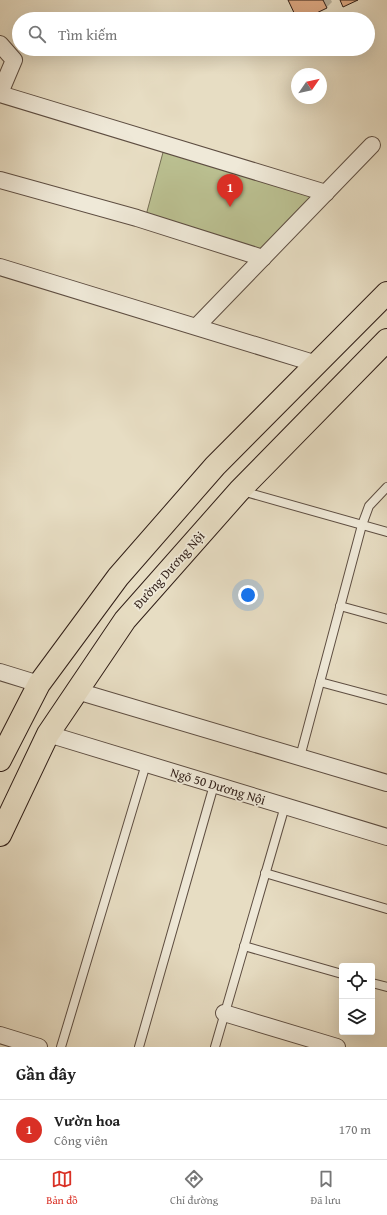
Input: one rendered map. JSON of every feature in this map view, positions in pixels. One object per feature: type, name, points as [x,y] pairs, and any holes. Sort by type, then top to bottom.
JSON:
[{"type":"main road","points":[[0,760],[39,684],[118,577],[215,466],[387,293]]},
{"type":"main road","name":"Đường Dương Nội","points":[[0,835],[48,734],[125,620],[239,491],[387,340]]},
{"type":"main road","points":[[215,466],[239,491]]},
{"type":"street","points":[[0,44],[14,60],[0,93],[326,193]]},
{"type":"street","points":[[197,326],[372,145]]},
{"type":"street","points":[[0,180],[137,218],[263,258]]},
{"type":"street","points":[[0,267],[197,326],[317,364]]},
{"type":"street","points":[[0,672],[39,684]]},
{"type":"street","points":[[77,691],[387,783]]},
{"type":"street","name":"Ngõ 50 Dương Nội","points":[[48,734],[387,837]]},
{"type":"street","points":[[224,1013],[336,1047]]},
{"type":"street","points":[[0,1035],[39,1047]]},
{"type":"lane","points":[[300,757],[362,525],[369,506],[387,487]]},
{"type":"lane","points":[[239,491],[387,532]]},
{"type":"lane","points":[[340,606],[387,620]]},
{"type":"lane","points":[[320,682],[387,700]]},
{"type":"lane","points":[[61,1047],[146,764]]},
{"type":"lane","points":[[139,1047],[214,785]]},
{"type":"lane","points":[[215,1047],[285,806]]},
{"type":"lane","points":[[266,872],[387,909]]},
{"type":"lane","points":[[244,946],[339,973]]},
{"type":"lane","points":[[375,984],[387,987]]},
{"type":"green space","points":[[165,145],[324,194],[262,257],[145,219]]},
{"type":"building","points":[[288,0],[323,0],[327,8],[319,12],[294,12]]},
{"type":"building","points":[[340,0],[358,0],[343,7]]},
{"type":"place","name":"Vườn hoa","points":[[230,207]]}]
